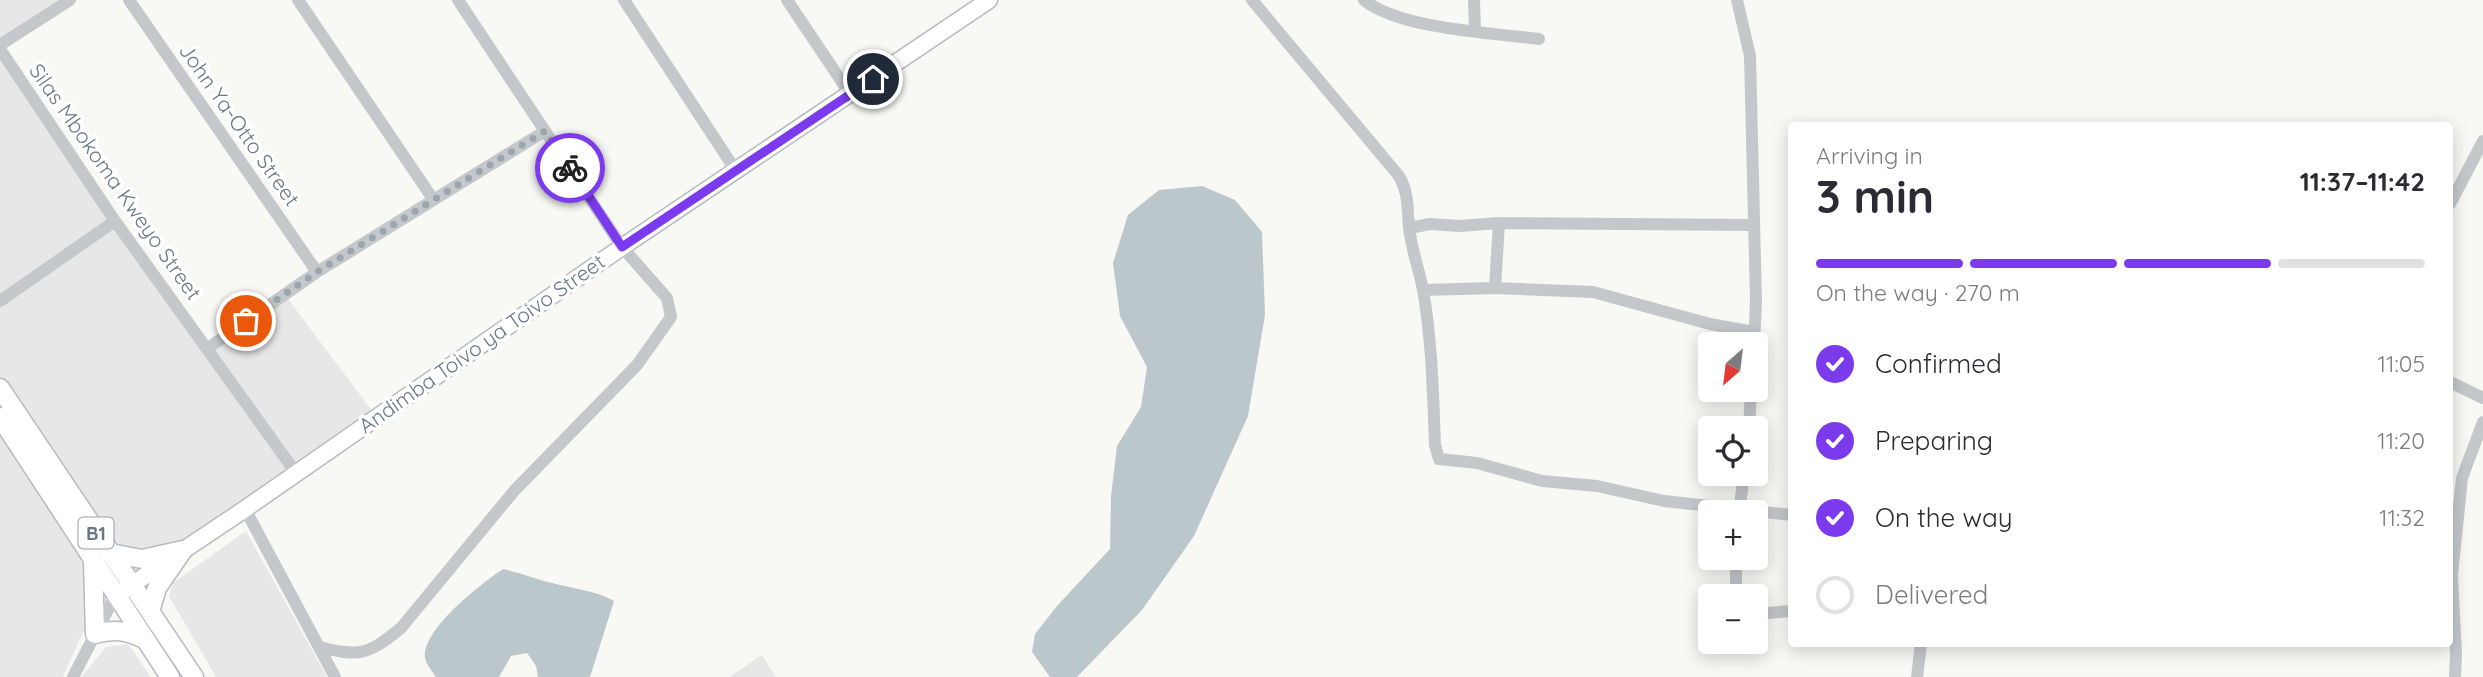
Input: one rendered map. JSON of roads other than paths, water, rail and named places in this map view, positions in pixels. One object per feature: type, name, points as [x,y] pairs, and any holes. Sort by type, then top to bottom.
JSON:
[{"type":"main road","name":"B1","points":[[0,388],[101,557],[115,596],[170,677]]},
{"type":"main road","name":"B1","points":[[0,417],[101,557],[132,585],[194,677]]},
{"type":"main road","points":[[144,639],[131,632],[110,630],[95,634],[101,557],[142,559],[183,550]]},
{"type":"main road","points":[[150,612],[157,588],[183,550]]},
{"type":"street","points":[[0,47],[70,0]]},
{"type":"street","name":"John Ya-Otto Street","points":[[130,0],[317,272]]},
{"type":"street","points":[[298,0],[433,199]]},
{"type":"street","points":[[318,647],[346,654],[358,653],[378,647],[401,628],[514,491],[637,365],[671,317],[667,298],[622,247],[458,0]]},
{"type":"street","points":[[624,0],[736,171]]},
{"type":"street","points":[[787,0],[850,94]]},
{"type":"street","points":[[1252,0],[1399,176],[1408,198],[1409,228],[1423,290],[1431,353],[1435,445],[1439,459],[1488,465],[1557,483],[1597,485],[1698,506]]},
{"type":"street","points":[[1364,0],[1400,19],[1539,39]]},
{"type":"street","points":[[1474,0],[1475,30]]},
{"type":"street","points":[[1737,0],[1750,56],[1755,226],[1754,332]]},
{"type":"street","name":"Andimba Toivo ya Toivo Street","points":[[115,596],[622,247],[988,1]]},
{"type":"street","name":"Silas Mbokoma Kweyo Street","points":[[0,47],[115,221],[296,473]]},
{"type":"street","points":[[208,348],[317,272],[545,131]]},
{"type":"street","points":[[2453,198],[2483,141]]},
{"type":"street","points":[[0,301],[115,221]]},
{"type":"street","points":[[1409,228],[1430,224],[1459,226],[1499,223],[1755,226]]},
{"type":"street","points":[[1496,288],[1499,223]]},
{"type":"street","points":[[1423,290],[1496,288],[1593,292],[1733,332]]},
{"type":"street","points":[[2453,383],[2483,398]]},
{"type":"street","points":[[2453,565],[2462,478],[2483,422]]},
{"type":"street","points":[[245,509],[335,677]]},
{"type":"street","points":[[1768,514],[1788,515]]},
{"type":"street","points":[[2453,595],[2455,677]]},
{"type":"street","points":[[73,677],[115,596]]},
{"type":"street","points":[[1768,613],[1788,611]]},
{"type":"street","points":[[1917,677],[1921,647]]}]
